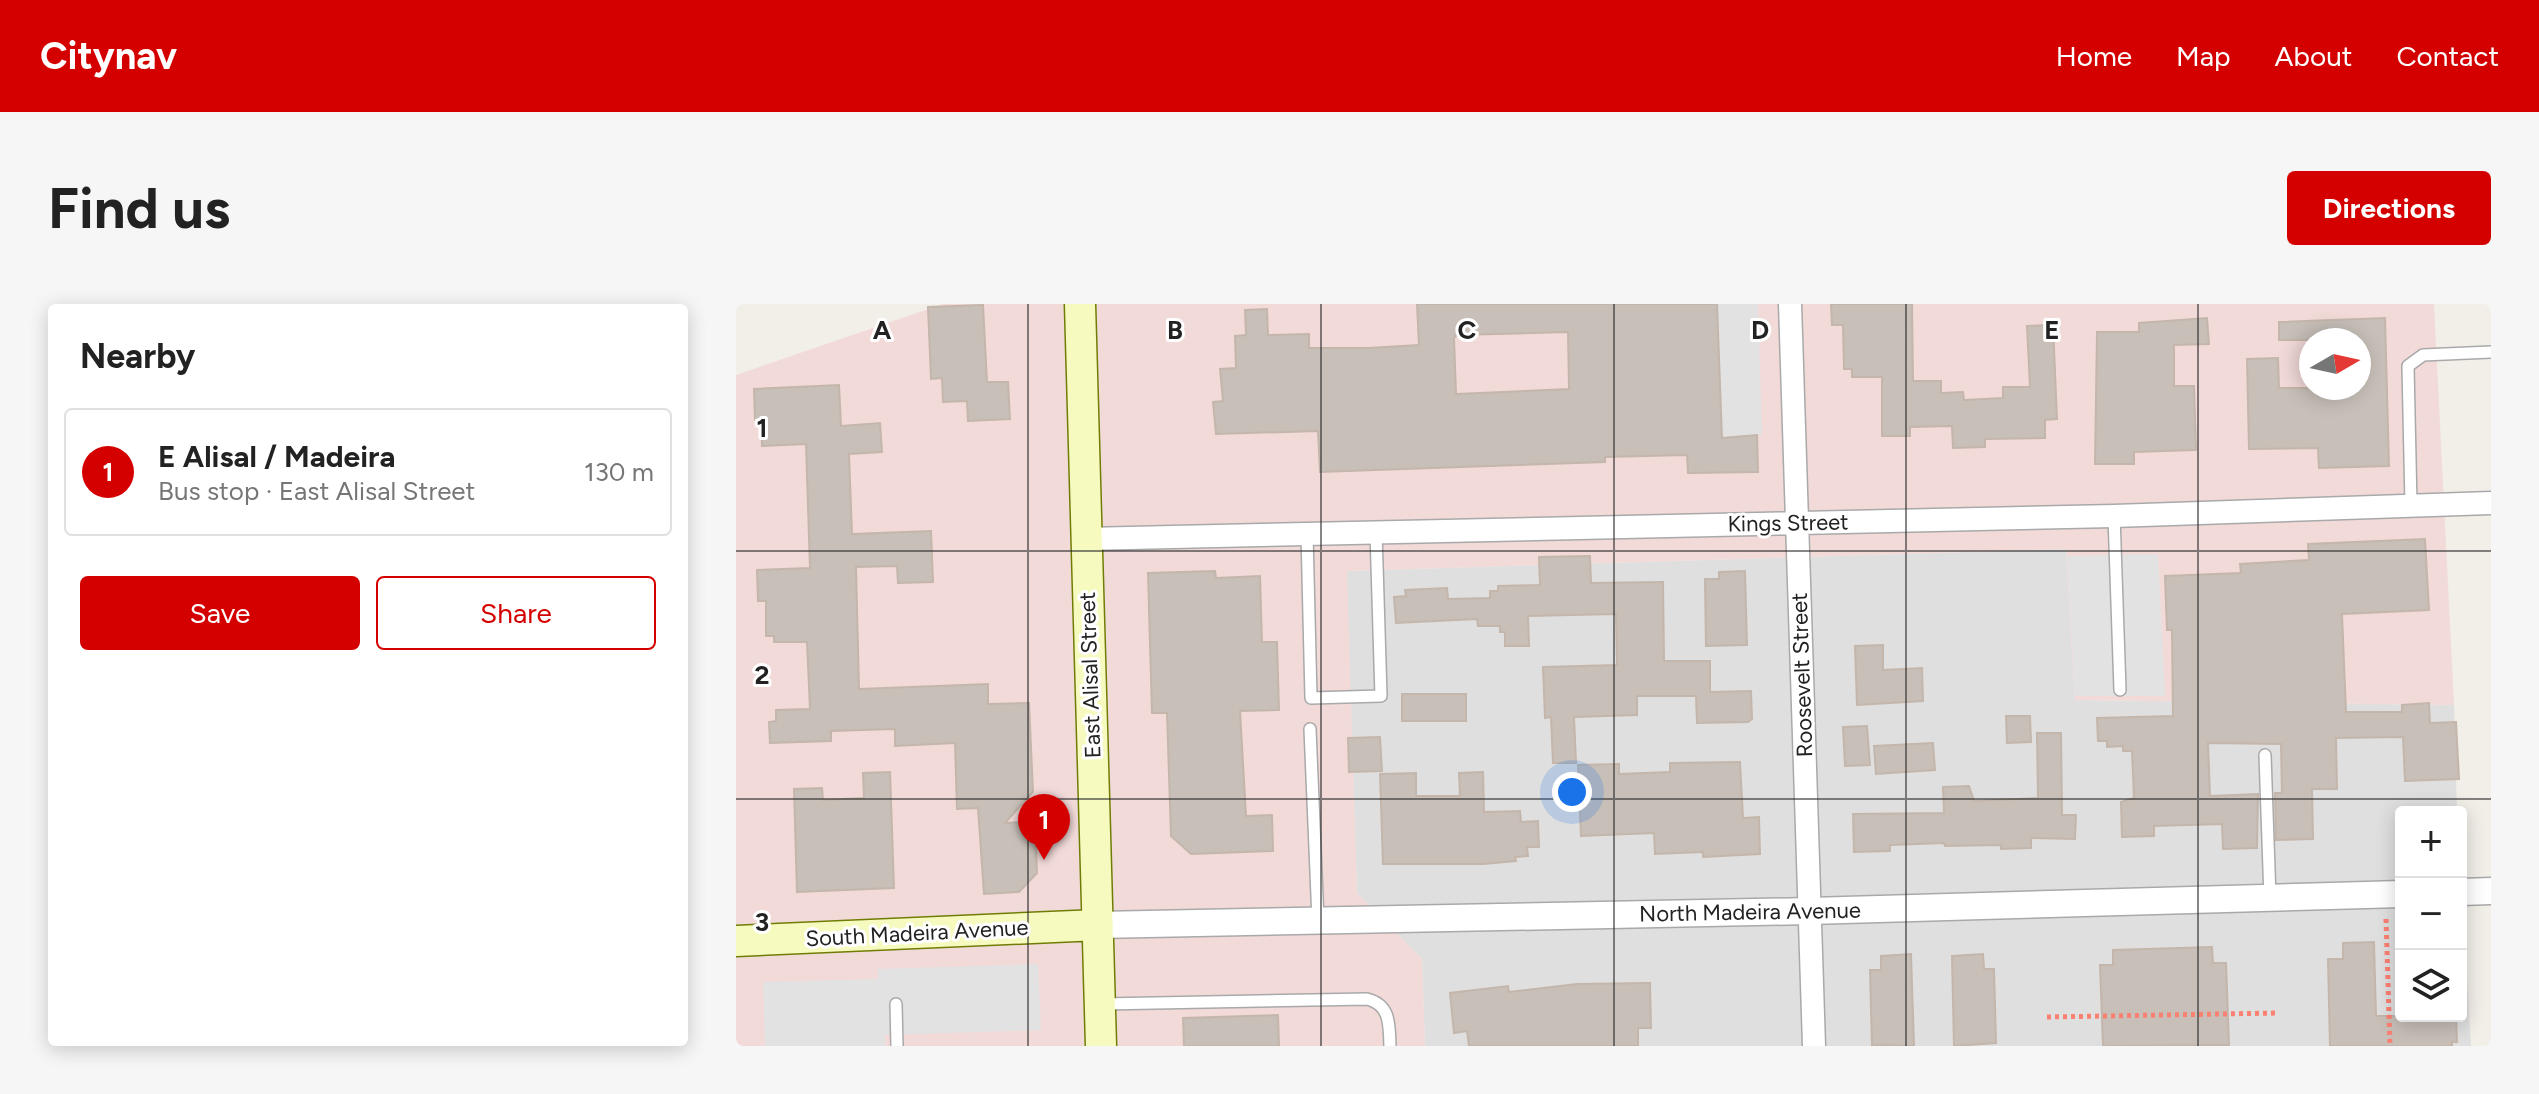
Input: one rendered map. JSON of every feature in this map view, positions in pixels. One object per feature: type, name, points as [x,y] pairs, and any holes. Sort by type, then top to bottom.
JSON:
[{"type":"main road","name":"East Alisal Street","points":[[1080,304],[1101,1046]]},
{"type":"main road","name":"South Madeira Avenue","points":[[736,941],[1098,925]]},
{"type":"street","name":"Roosevelt Street","points":[[1790,304],[1814,1046]]},
{"type":"street","name":"Kings Street","points":[[1085,539],[2114,516],[2491,503]]},
{"type":"street","points":[[2467,892],[2491,891]]},
{"type":"street","name":"North Madeira Avenue","points":[[1098,925],[1810,911],[2393,894]]},
{"type":"lane","points":[[2411,505],[2408,366],[2423,355],[2491,352]]},
{"type":"lane","points":[[2114,516],[2120,690]]},
{"type":"lane","points":[[1307,534],[1311,698],[1325,698],[1381,696],[1376,532]]},
{"type":"lane","points":[[1310,729],[1318,920]]},
{"type":"lane","points":[[2265,755],[2270,898]]},
{"type":"lane","points":[[1100,1004],[1367,999],[1377,1001],[1385,1009],[1390,1046]]},
{"type":"lane","points":[[896,1004],[897,1046]]},
{"type":"path","points":[[2390,1046],[2393,894]]},
{"type":"path","points":[[2047,1017],[2279,1013]]},
{"type":"shaded area","points":[[943,304],[2434,304],[2454,705],[2075,700],[2066,549],[1347,571],[1357,893],[1422,959],[1425,1046],[736,1046],[736,375]]},
{"type":"shaded area","points":[[1717,304],[1758,304],[1762,435],[1722,438]]},
{"type":"shaded area","points":[[2066,549],[2075,700],[2454,705],[2457,806],[2395,806],[2395,1022],[2467,1022],[2467,977],[2471,1046],[1425,1046],[1422,959],[1357,893],[1346,571]]},
{"type":"shaded area","points":[[2158,554],[2165,696],[2075,696],[2067,556]]},
{"type":"shaded area","points":[[1038,964],[1041,1030],[885,1035],[885,1046],[765,1046],[763,982],[878,979],[878,969]]},
{"type":"building","points":[[1417,304],[1717,304],[1722,438],[1757,435],[1758,472],[1688,473],[1687,455],[1605,457],[1605,462],[1320,472],[1318,431],[1216,434],[1213,402],[1223,401],[1220,369],[1236,368],[1235,336],[1246,335],[1245,310],[1267,309],[1268,335],[1309,334],[1309,348],[1419,345]],"holes":[[[1568,332],[1569,389],[1456,394],[1454,338],[1457,335]]]},
{"type":"building","points":[[1831,304],[1912,304],[1913,381],[1941,381],[1941,393],[1963,392],[1964,400],[2003,398],[2003,387],[2030,387],[2027,326],[2053,325],[2057,419],[2045,420],[2045,438],[1985,439],[1985,447],[1953,448],[1952,426],[1910,427],[1910,436],[1882,436],[1882,377],[1852,377],[1852,369],[1844,369],[1843,325],[1832,325]]},
{"type":"building","points":[[983,305],[987,382],[1008,382],[1010,419],[968,421],[967,401],[943,402],[942,378],[931,379],[928,307]]},
{"type":"building","points":[[2207,318],[2209,344],[2174,345],[2174,386],[2194,386],[2196,450],[2134,452],[2134,464],[2095,464],[2097,332],[2139,332],[2139,323]]},
{"type":"building","points":[[2385,318],[2389,466],[2319,468],[2318,448],[2249,449],[2247,359],[2278,358],[2279,388],[2299,388],[2299,400],[2371,400],[2371,328],[2299,328],[2299,340],[2279,340],[2279,322]]},
{"type":"building","points":[[839,385],[841,426],[880,423],[882,452],[849,454],[852,534],[931,531],[933,582],[898,583],[897,566],[856,567],[859,689],[988,684],[988,704],[1029,703],[1033,792],[1005,823],[1035,821],[1037,873],[1019,892],[984,894],[978,808],[957,809],[955,743],[895,746],[895,729],[831,731],[831,741],[770,743],[769,722],[776,721],[776,710],[810,709],[807,642],[774,642],[774,636],[766,636],[766,601],[758,601],[757,570],[810,568],[806,444],[762,446],[761,420],[755,420],[754,389]]},
{"type":"building","points":[[2425,539],[2429,610],[2342,614],[2346,712],[2402,712],[2402,705],[2429,703],[2430,723],[2456,722],[2459,779],[2405,781],[2403,737],[2336,738],[2337,789],[2312,789],[2313,839],[2276,840],[2275,793],[2282,793],[2281,744],[2208,743],[2210,796],[2258,794],[2257,848],[2223,849],[2222,824],[2154,826],[2154,836],[2122,837],[2121,802],[2134,798],[2132,751],[2123,751],[2123,746],[2107,747],[2107,741],[2098,741],[2097,718],[2173,716],[2172,630],[2167,630],[2165,576],[2241,573],[2240,564],[2309,560],[2308,544]]},
{"type":"building","points":[[1590,556],[1591,583],[1663,582],[1664,661],[1710,661],[1710,692],[1751,691],[1752,719],[1748,722],[1697,723],[1696,696],[1637,696],[1637,715],[1574,717],[1576,763],[1553,763],[1551,717],[1545,718],[1543,667],[1617,665],[1616,614],[1528,616],[1529,646],[1505,646],[1505,632],[1500,632],[1500,626],[1478,626],[1477,619],[1396,623],[1394,597],[1406,596],[1405,590],[1447,588],[1448,599],[1490,598],[1490,591],[1498,591],[1498,586],[1540,585],[1539,557]]},
{"type":"building","points":[[1215,571],[1216,578],[1260,576],[1262,642],[1277,642],[1279,710],[1240,711],[1246,816],[1272,815],[1273,851],[1191,854],[1171,836],[1167,713],[1152,713],[1148,573]]},
{"type":"building","points":[[1745,571],[1747,645],[1706,646],[1705,579],[1719,579],[1719,572]]},
{"type":"building","points":[[1883,645],[1883,670],[1922,668],[1923,701],[1857,705],[1855,646]]},
{"type":"building","points":[[1402,694],[1466,694],[1466,721],[1402,721]]},
{"type":"building","points":[[2006,716],[2030,716],[2031,742],[2007,743]]},
{"type":"building","points":[[1867,726],[1870,765],[1845,766],[1843,727]]},
{"type":"building","points":[[2037,733],[2061,733],[2062,815],[2076,815],[2075,839],[2031,838],[2031,848],[1945,846],[1944,843],[1890,845],[1890,851],[1854,852],[1853,814],[1944,813],[1943,787],[1969,786],[1974,801],[2038,798]]},
{"type":"building","points":[[1380,737],[1382,771],[1349,772],[1348,738]]},
{"type":"building","points":[[1933,743],[1935,770],[1876,774],[1874,746]]},
{"type":"building","points":[[1740,762],[1743,818],[1759,817],[1760,854],[1703,857],[1703,852],[1655,854],[1654,833],[1581,836],[1578,765],[1619,764],[1619,774],[1670,772],[1670,763]]},
{"type":"building","points":[[890,772],[894,888],[797,892],[794,789],[822,788],[823,800],[864,798],[863,773]]},
{"type":"building","points":[[1483,772],[1484,812],[1520,811],[1521,822],[1538,821],[1539,847],[1527,847],[1528,856],[1515,857],[1516,861],[1383,864],[1380,774],[1416,773],[1416,796],[1460,796],[1459,773]]},
{"type":"building","points":[[2374,942],[2376,1016],[2395,1016],[2395,1022],[2456,1022],[2457,1042],[2452,1042],[2452,1046],[2330,1046],[2328,959],[2343,959],[2343,943]]},
{"type":"building","points":[[2212,947],[2213,963],[2226,963],[2229,1045],[2103,1046],[2100,965],[2113,965],[2113,950]]},
{"type":"building","points":[[1911,954],[1914,1046],[1872,1045],[1870,970],[1881,970],[1881,956]]},
{"type":"building","points":[[1983,954],[1984,969],[1994,969],[1996,1043],[1954,1046],[1952,956]]},
{"type":"building","points":[[1650,983],[1651,1028],[1638,1028],[1638,1046],[1469,1046],[1467,1031],[1454,1033],[1450,993],[1508,986],[1509,992],[1577,984]]},
{"type":"building","points":[[1278,1015],[1279,1046],[1184,1046],[1183,1018]]},
{"type":"place","name":"E Alisal / Madeira","points":[[1044,860]]}]
